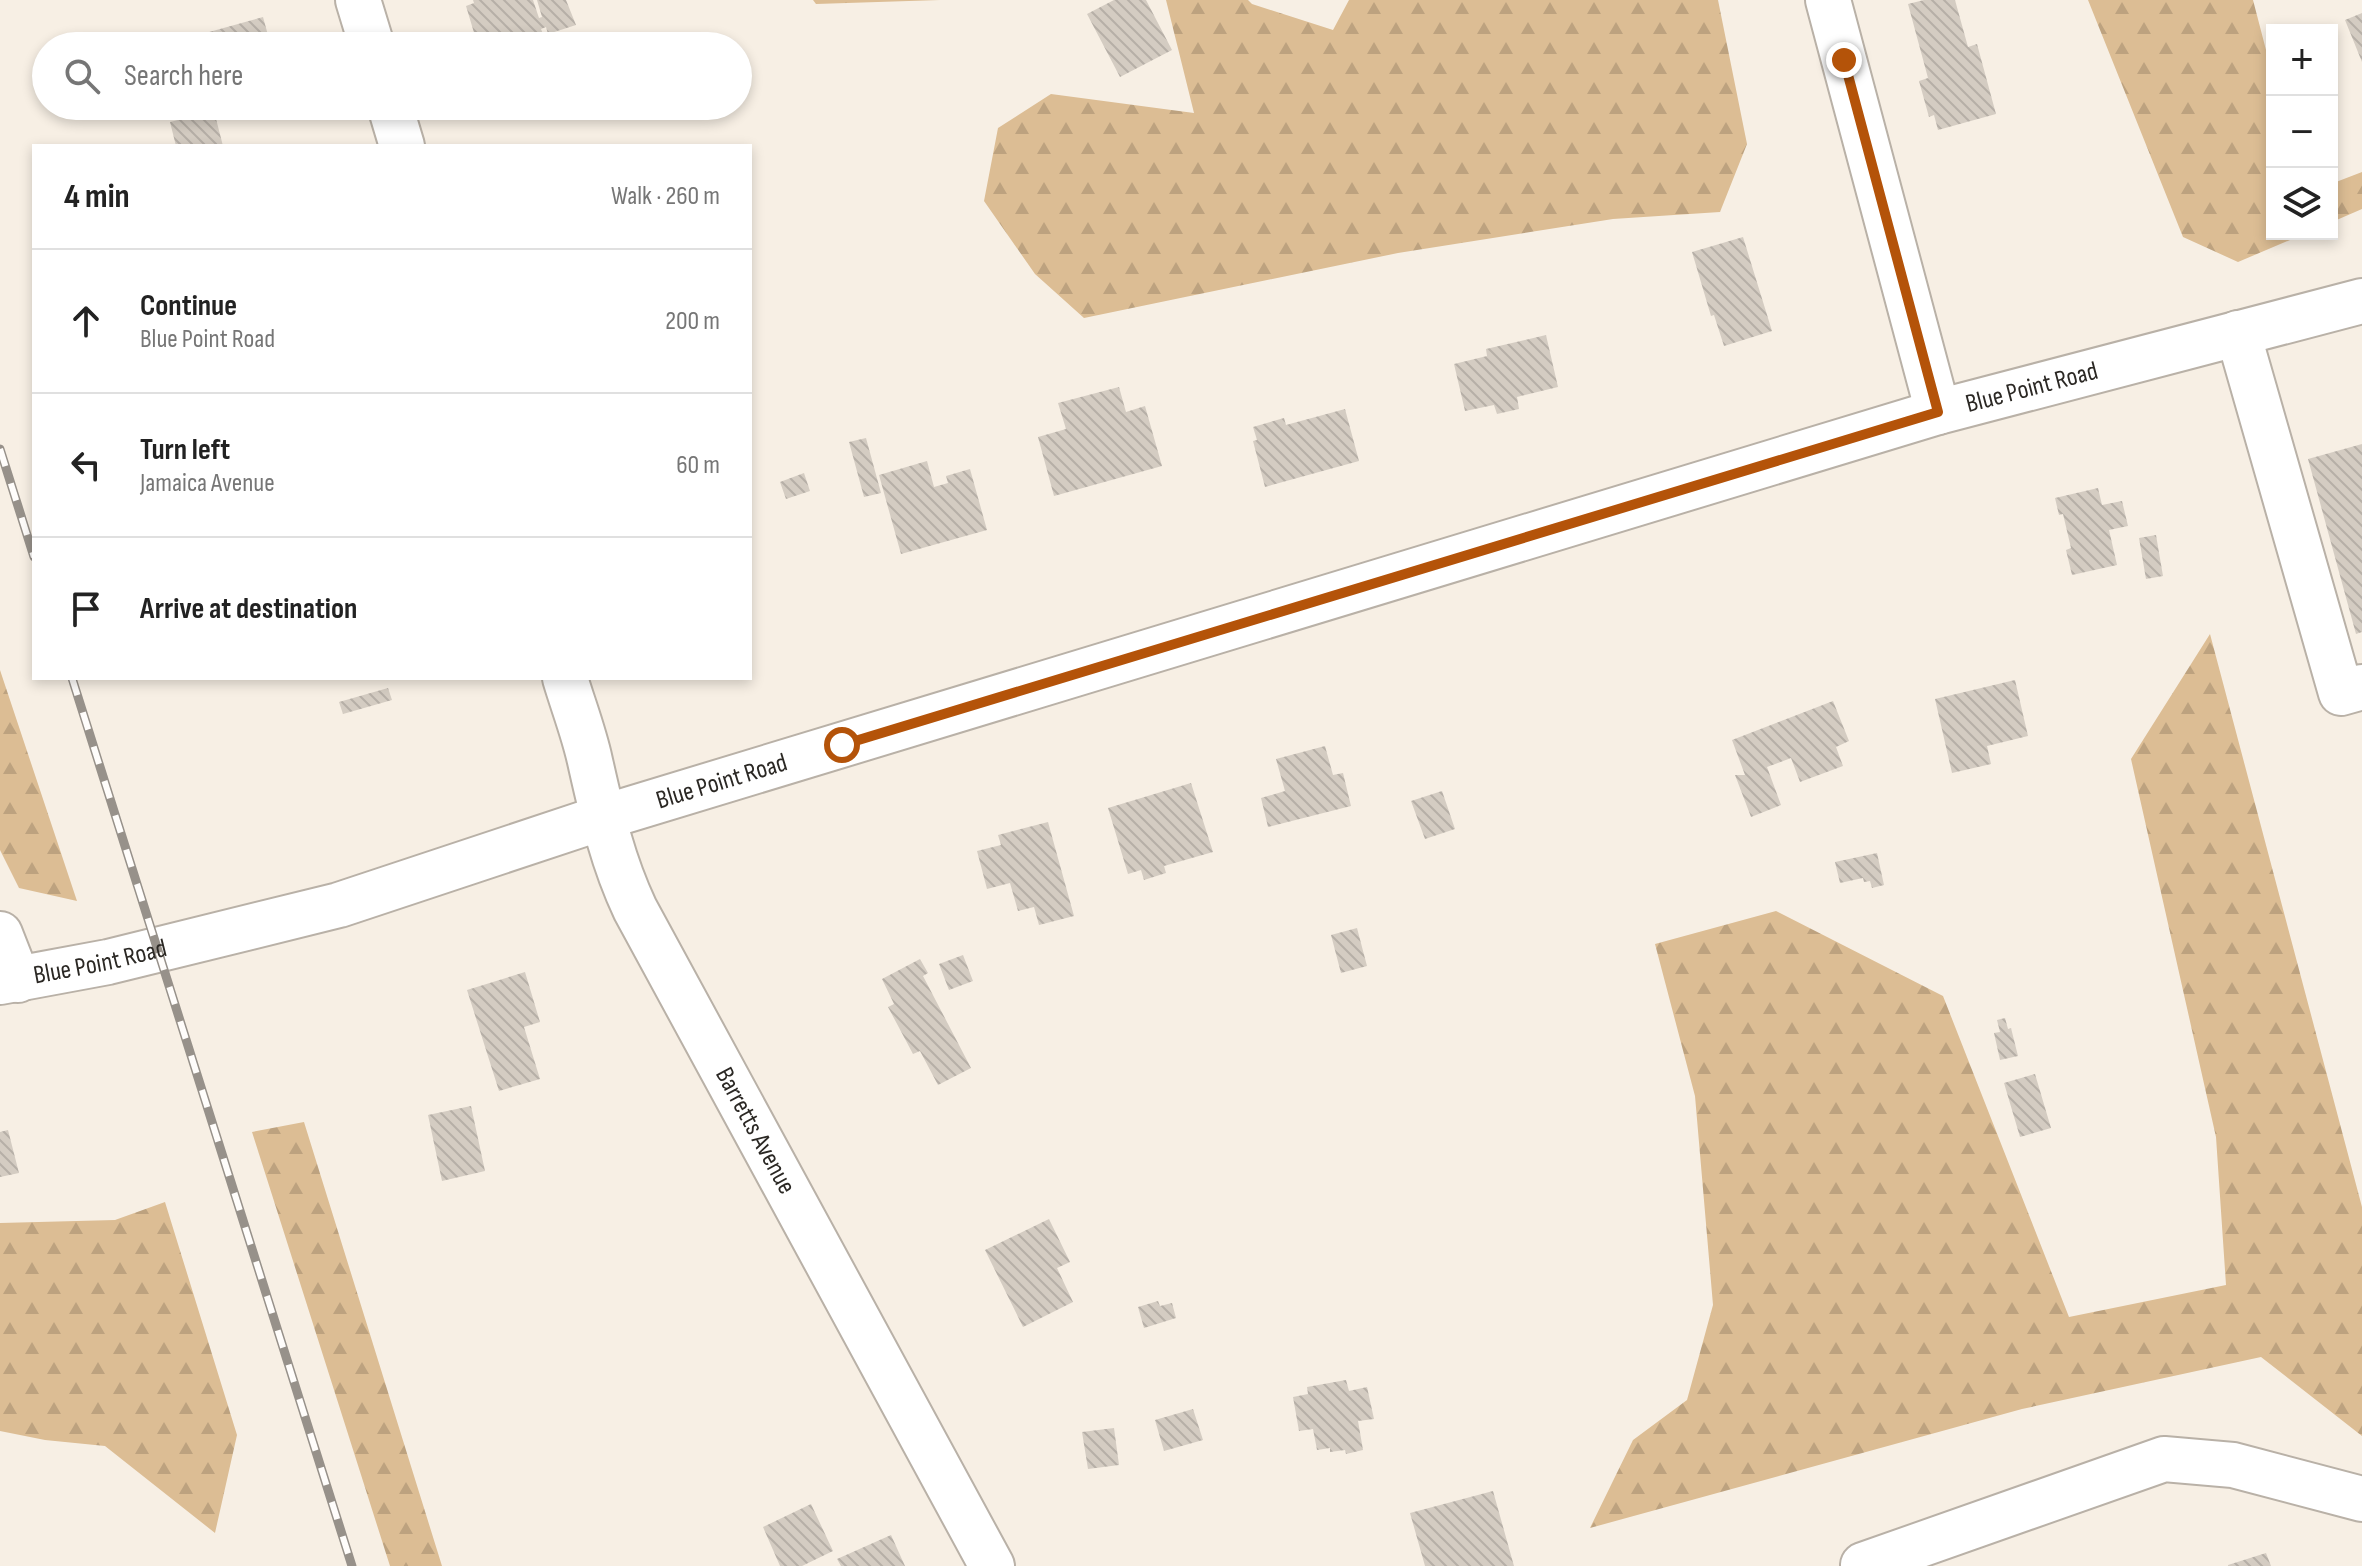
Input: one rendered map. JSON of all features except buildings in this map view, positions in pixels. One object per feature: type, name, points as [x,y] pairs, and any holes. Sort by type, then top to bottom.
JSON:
[{"type":"street","points":[[358,0],[368,32]]},
{"type":"street","points":[[1828,0],[1938,412]]},
{"type":"street","points":[[394,120],[401,144]]},
{"type":"street","name":"Blue Point Road","points":[[9,981],[212,938],[339,905],[601,818],[1938,412],[2362,301]]},
{"type":"street","points":[[2238,333],[2341,693],[2362,687]]},
{"type":"street","name":"Barretts Avenue","points":[[566,680],[590,759],[601,818],[622,882],[992,1566]]},
{"type":"street","points":[[0,934],[9,981]]},
{"type":"street","points":[[1863,1565],[2164,1459],[2233,1465],[2362,1499]]},
{"type":"green space","points":[[813,0],[940,0],[816,4]]},
{"type":"green space","points":[[1166,0],[1248,0],[1252,4],[1333,30],[1349,0],[1718,0],[1747,144],[1720,212],[1613,219],[1398,253],[1084,318],[1035,274],[984,201],[998,128],[1051,94],[1194,113]]},
{"type":"green space","points":[[2088,0],[2253,0],[2266,50],[2266,240],[2290,240],[2238,262],[2183,237]]},
{"type":"green space","points":[[2362,172],[2362,209],[2338,219],[2338,181]]},
{"type":"green space","points":[[2210,634],[2362,1207],[2362,1436],[2261,1357],[2022,1409],[1590,1528],[1633,1440],[1687,1400],[1713,1305],[1695,1096],[1655,944],[1776,911],[1943,996],[2069,1317],[2226,1285],[2216,1137],[2131,759]]},
{"type":"green space","points":[[0,670],[77,901],[19,888],[0,850]]},
{"type":"green space","points":[[304,1122],[442,1566],[390,1566],[252,1132]]},
{"type":"green space","points":[[165,1202],[237,1435],[215,1533],[105,1446],[45,1440],[0,1431],[0,1223],[115,1220]]},
{"type":"railway","points":[[0,449],[32,551]]},
{"type":"railway","points":[[73,680],[352,1566]]},
{"type":"route","points":[[842,745],[1938,412],[1844,60]]}]
